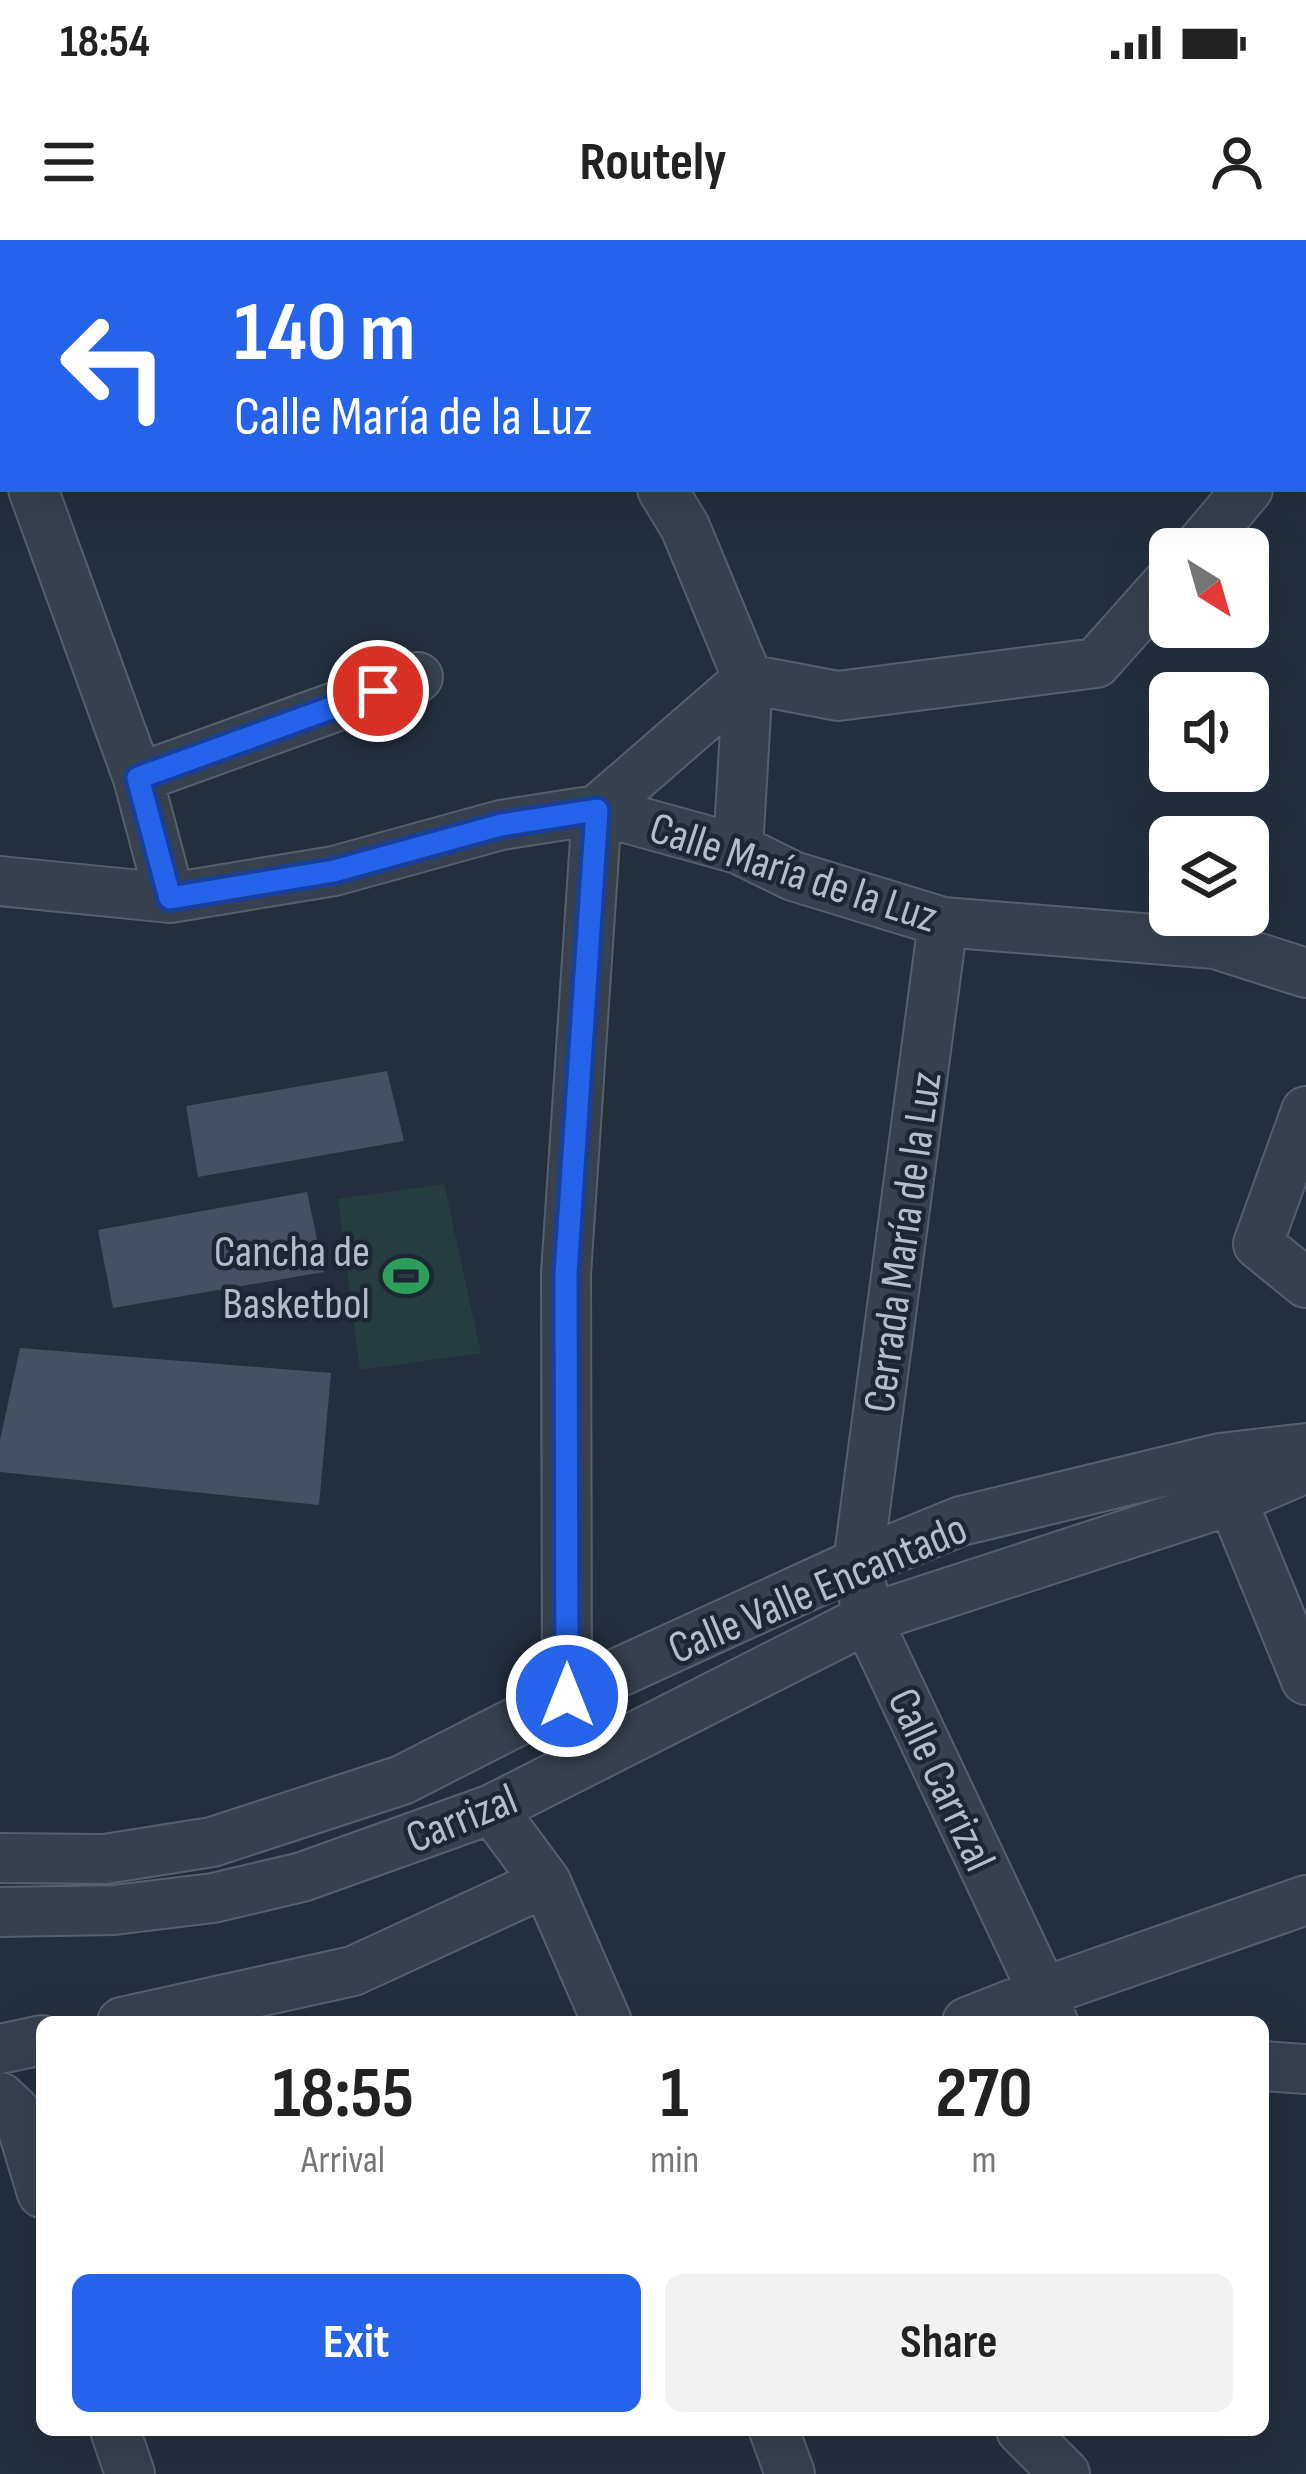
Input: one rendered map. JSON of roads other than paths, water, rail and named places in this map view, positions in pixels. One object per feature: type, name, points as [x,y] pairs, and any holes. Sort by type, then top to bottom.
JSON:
[{"type":"street","points":[[34,492],[138,778],[170,898]]},
{"type":"street","points":[[664,492],[685,527],[748,679],[738,849]]},
{"type":"street","points":[[1215,528],[1245,492]]},
{"type":"street","points":[[748,679],[838,696],[1096,663],[1149,604]]},
{"type":"street","points":[[138,778],[418,677]]},
{"type":"street","points":[[567,1696],[566,1273],[597,810],[748,679]]},
{"type":"street","name":"Calle María de la Luz","points":[[0,881],[170,898],[334,871],[501,825],[597,810],[738,849],[794,876],[943,922],[1215,944],[1306,973]]},
{"type":"street","name":"Cerrada María de la Luz","points":[[858,1563],[943,922]]},
{"type":"street","points":[[1306,1111],[1258,1244],[1306,1283]]},
{"type":"street","name":"Calle Valle Encantado","points":[[1226,1479],[1306,1448]]},
{"type":"street","name":"Calle Valle Encantado","points":[[0,1858],[106,1859],[212,1842],[402,1780],[567,1696],[961,1521],[1306,1468]]},
{"type":"street","points":[[1226,1479],[1306,1680]]},
{"type":"street","name":"Carrizal","points":[[0,1912],[114,1910],[213,1898],[302,1877],[492,1809],[867,1618],[1226,1479]]},
{"type":"street","name":"Calle Carrizal","points":[[858,1563],[867,1618],[1048,2007]]},
{"type":"street","points":[[492,1809],[546,1882],[604,2016]]},
{"type":"street","points":[[149,2016],[353,1971],[546,1882]]},
{"type":"street","points":[[999,2016],[1048,2007],[1306,1900]]},
{"type":"street","points":[[0,2049],[36,2041]]},
{"type":"street","points":[[1269,2066],[1306,2069]]},
{"type":"street","points":[[0,2098],[18,2114],[36,2173]]},
{"type":"street","points":[[117,2436],[130,2474]]},
{"type":"street","points":[[776,2436],[790,2474]]},
{"type":"street","points":[[1027,2436],[1065,2474]]},
{"type":"place","name":"Cancha de Basketbol","points":[[406,1276]]}]
